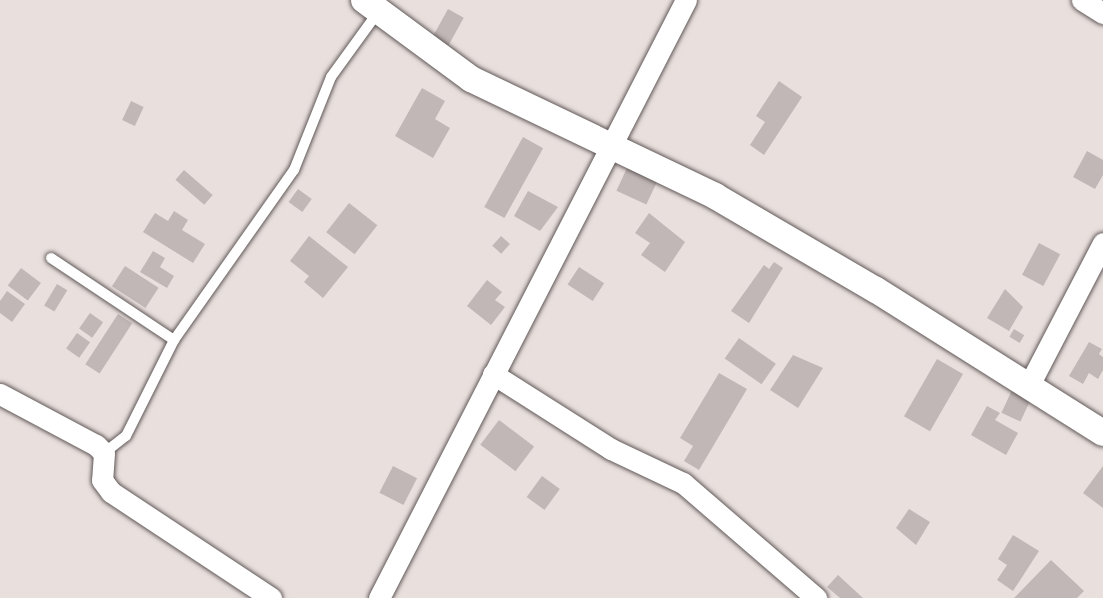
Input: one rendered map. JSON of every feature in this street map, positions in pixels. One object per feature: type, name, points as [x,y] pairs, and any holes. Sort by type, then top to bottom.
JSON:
[{"type":"street","points":[[379,598],[686,0]]},
{"type":"street","points":[[1082,0],[1103,12]]},
{"type":"street","points":[[371,6],[471,79],[715,196],[1029,385],[1103,433]]},
{"type":"street","points":[[1029,385],[1103,243]]},
{"type":"street","points":[[493,374],[611,449],[683,483],[816,598]]},
{"type":"street","points":[[0,394],[104,453],[102,480],[111,492],[270,598]]},
{"type":"lane","points":[[104,453],[126,436],[174,340],[294,170],[331,76],[371,6]]},
{"type":"lane","points":[[51,258],[174,340]]},
{"type":"building","points":[[448,9],[464,18],[448,46],[432,37]]},
{"type":"building","points":[[779,81],[802,97],[764,155],[750,145],[765,122],[756,116]]},
{"type":"building","points":[[422,88],[445,101],[435,119],[450,128],[433,158],[395,136]]},
{"type":"building","points":[[131,101],[144,107],[135,126],[122,120]]},
{"type":"building","points":[[523,137],[543,148],[504,218],[484,207]]},
{"type":"building","points":[[1087,151],[1103,160],[1103,175],[1095,189],[1073,177]]},
{"type":"building","points":[[627,168],[657,182],[646,205],[616,191]]},
{"type":"building","points":[[184,170],[213,195],[204,205],[175,180]]},
{"type":"building","points":[[298,189],[312,199],[302,212],[289,202]]},
{"type":"building","points":[[528,191],[558,207],[540,231],[514,216]]},
{"type":"building","points":[[349,203],[377,225],[355,254],[326,232]]},
{"type":"building","points":[[174,211],[188,220],[182,230],[205,244],[193,263],[143,232],[155,213],[168,221]]},
{"type":"building","points":[[649,213],[685,242],[665,272],[641,255],[650,243],[635,233]]},
{"type":"building","points":[[309,236],[348,267],[323,298],[304,282],[309,276],[290,261]]},
{"type":"building","points":[[501,236],[510,244],[501,254],[492,246]]},
{"type":"building","points":[[1039,243],[1060,254],[1043,286],[1022,275]]},
{"type":"building","points":[[153,251],[165,258],[160,267],[174,276],[167,288],[140,272]]},
{"type":"building","points":[[774,262],[783,268],[749,323],[731,311],[764,265],[769,269]]},
{"type":"building","points":[[125,266],[159,288],[145,308],[112,286]]},
{"type":"building","points":[[579,267],[604,283],[593,301],[568,285]]},
{"type":"building","points":[[21,268],[41,283],[28,301],[8,286]]},
{"type":"building","points":[[487,280],[502,292],[495,300],[505,307],[491,325],[467,306]]},
{"type":"building","points":[[57,284],[67,290],[54,312],[44,305]]},
{"type":"building","points":[[1005,289],[1023,307],[1009,331],[987,318]]},
{"type":"building","points":[[7,291],[25,304],[12,322],[0,313],[0,301]]},
{"type":"building","points":[[90,313],[103,322],[92,338],[79,329]]},
{"type":"building","points":[[118,314],[132,323],[100,374],[85,364]]},
{"type":"building","points":[[1014,329],[1024,335],[1020,343],[1009,337]]},
{"type":"building","points":[[77,333],[90,342],[79,358],[66,349]]},
{"type":"building","points":[[739,338],[776,364],[762,384],[725,358]]},
{"type":"building","points":[[1089,342],[1102,349],[1099,354],[1103,357],[1103,370],[1098,379],[1089,373],[1083,384],[1069,376]]},
{"type":"building","points":[[793,355],[823,368],[798,408],[770,390]]},
{"type":"building","points":[[937,359],[963,374],[930,431],[904,416]]},
{"type":"building","points":[[719,373],[747,389],[699,470],[684,461],[693,446],[680,438]]},
{"type":"building","points":[[1012,390],[1031,399],[1020,422],[1001,413]]},
{"type":"building","points":[[987,406],[1000,413],[995,420],[1018,433],[1006,455],[971,435]]},
{"type":"building","points":[[499,420],[534,446],[515,471],[480,445]]},
{"type":"building","points":[[393,466],[417,478],[403,505],[379,493]]},
{"type":"building","points":[[1103,466],[1103,508],[1083,493]]},
{"type":"building","points":[[542,476],[560,489],[545,510],[527,497]]},
{"type":"building","points":[[909,509],[930,522],[916,545],[896,528]]},
{"type":"building","points":[[1013,535],[1039,551],[1013,591],[997,580],[1007,565],[998,559]]},
{"type":"building","points":[[1051,560],[1084,591],[1077,598],[1014,598]]},
{"type":"building","points":[[838,575],[863,598],[840,598],[827,587]]}]
